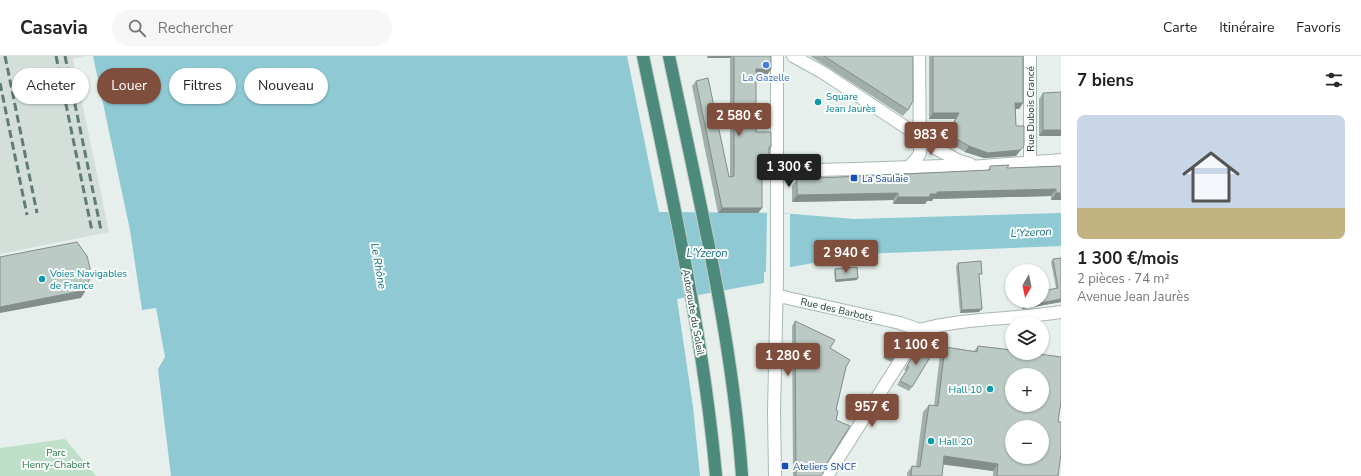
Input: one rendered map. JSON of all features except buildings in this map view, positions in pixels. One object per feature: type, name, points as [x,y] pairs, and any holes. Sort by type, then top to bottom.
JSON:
[{"type":"highway","name":"Autoroute du Soleil","points":[[643,56],[693,302],[708,396],[716,476]]},
{"type":"highway","points":[[669,56],[719,301],[730,368],[742,476]]},
{"type":"street","points":[[775,476],[774,412],[777,299],[777,56]]},
{"type":"street","points":[[793,56],[822,72],[946,155],[978,167]]},
{"type":"street","points":[[909,167],[920,152],[919,56]]},
{"type":"street","name":"Rue Dubois Crancé","points":[[1030,56],[1030,163]]},
{"type":"street","points":[[777,170],[943,166],[958,168],[1061,160]]},
{"type":"street","name":"Rue des Barbots","points":[[777,299],[784,297],[792,298],[900,323],[920,330]]},
{"type":"street","points":[[827,476],[920,330],[939,324],[1038,316],[1061,312]]},
{"type":"shaded area","points":[[0,56],[85,56],[73,59],[75,68],[12,68],[12,104],[82,104],[109,232],[0,254]]},
{"type":"green space","name":"Parc Henry-Chabert","points":[[65,439],[96,476],[0,476],[0,448]]},
{"type":"water","points":[[93,56],[627,56],[659,212],[781,213],[854,219],[1061,213],[1061,246],[862,254],[764,272],[764,283],[677,299],[693,407],[700,476],[171,476],[158,369],[165,357],[156,308],[142,310],[130,230],[103,104],[161,104],[161,68],[97,68],[97,75]]},
{"type":"pier","points":[[767,213],[790,214],[790,268],[766,272]]},
{"type":"railway","points":[[5,56],[37,213]]},
{"type":"railway","points":[[56,56],[92,231]]},
{"type":"railway","points":[[65,56],[101,230]]},
{"type":"railway","points":[[0,83],[27,215]]},
{"type":"place","name":"La Gazelle","points":[[766,65]]},
{"type":"place","name":"Square Jean Jaurès","points":[[818,102]]},
{"type":"place","name":"La Saulaie","points":[[854,178]]},
{"type":"place","name":"Voies Navigables de France","points":[[42,279]]},
{"type":"place","name":"Hall 10","points":[[990,389]]},
{"type":"place","name":"Hall 20","points":[[931,441]]},
{"type":"place","name":"Ateliers SNCF","points":[[785,466]]},
{"type":"water label","name":"L'Yzeron","points":[[1031,232]]},
{"type":"water label","name":"L'Yzeron","points":[[707,253]]},
{"type":"water label","name":"Le Rhône","points":[[379,266]]}]
